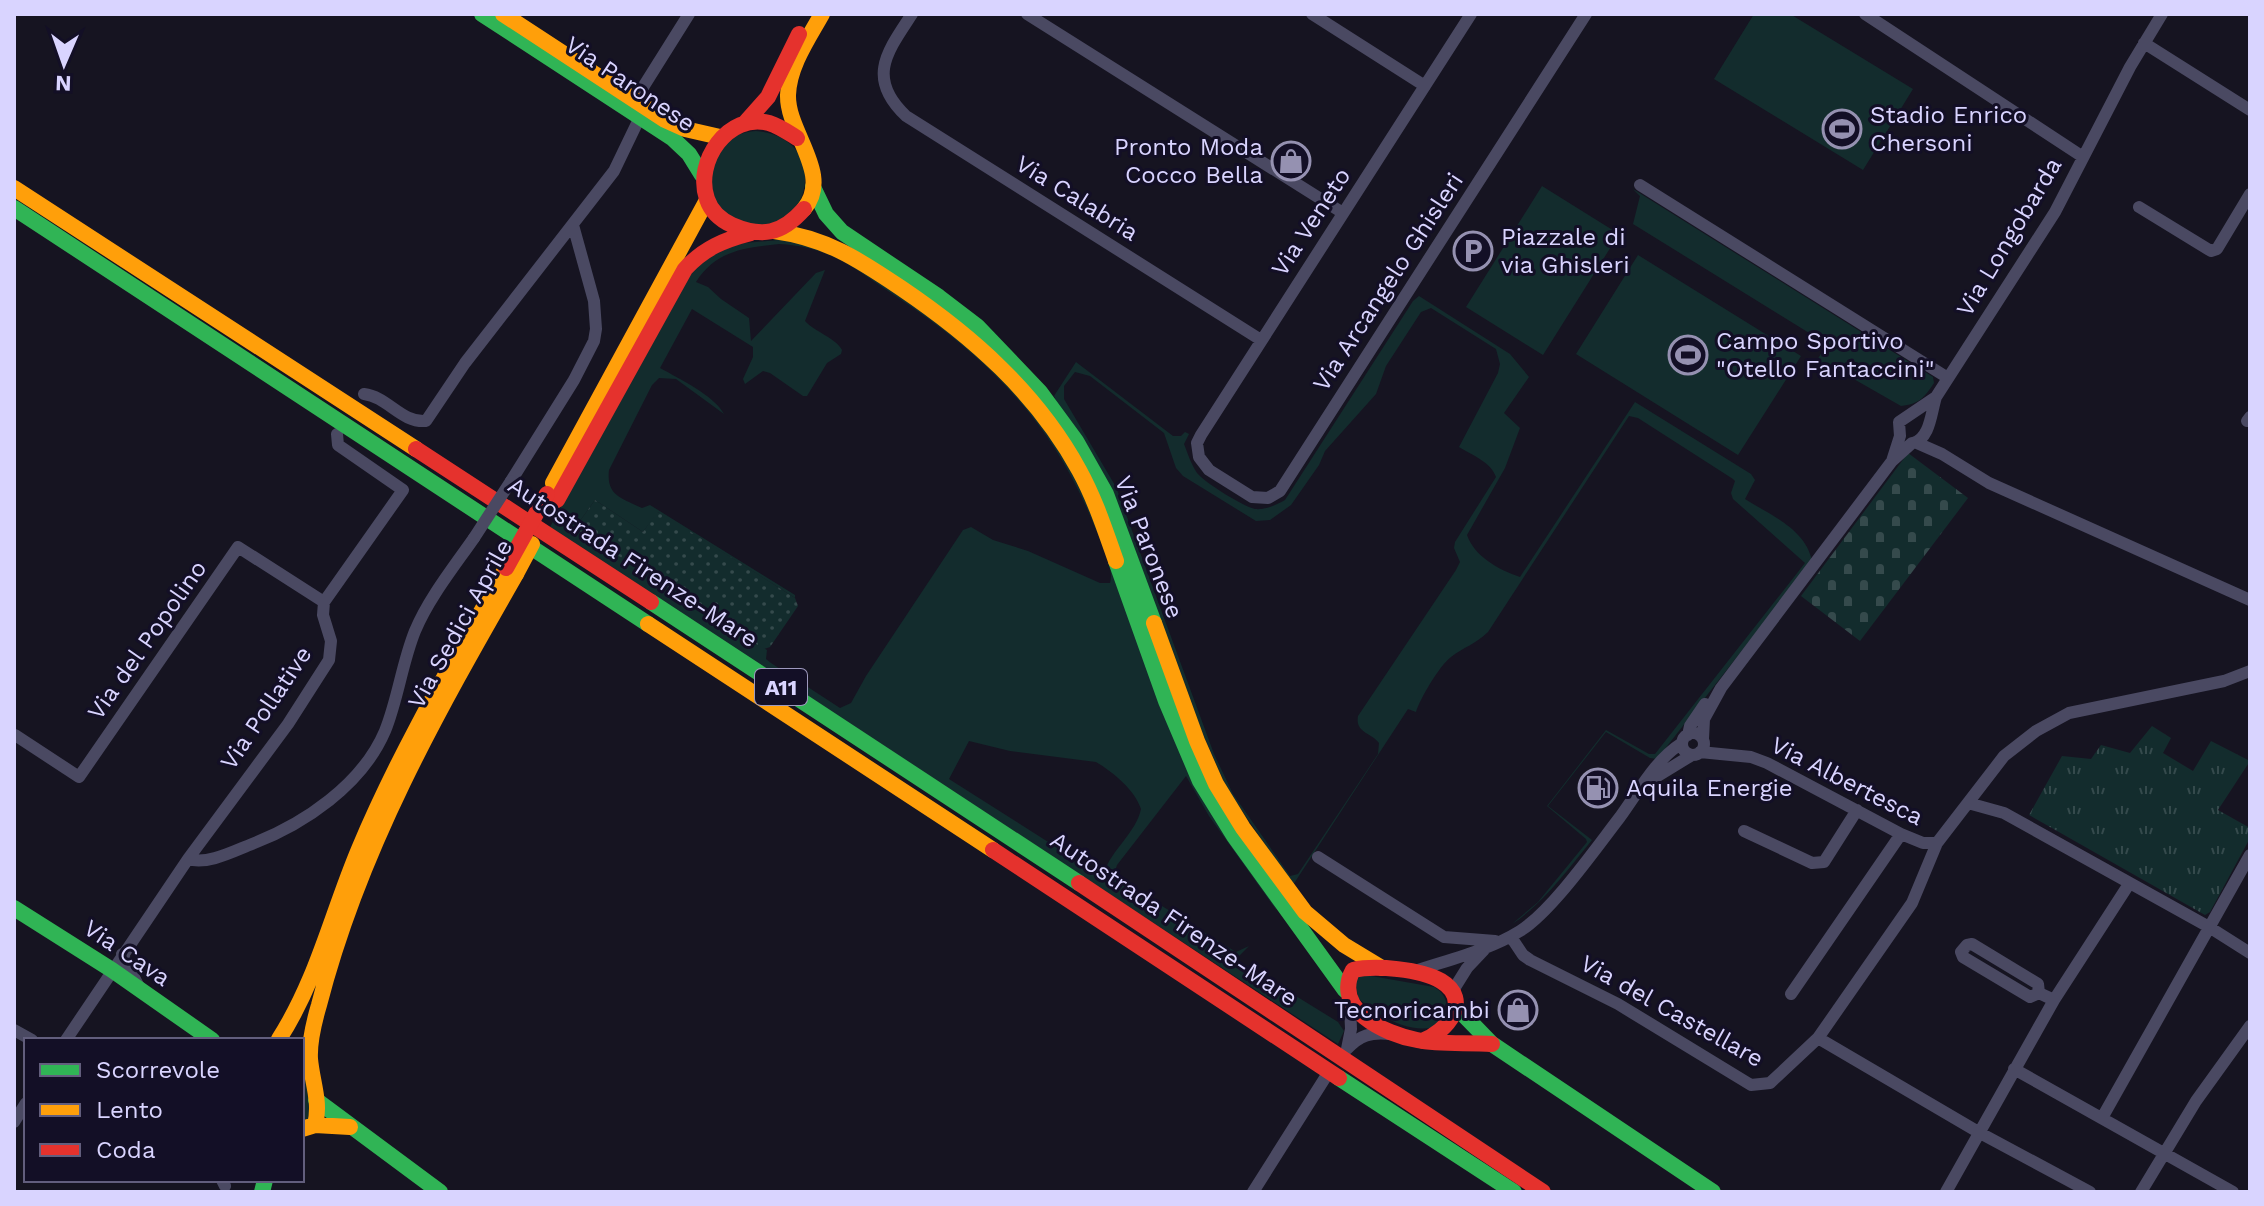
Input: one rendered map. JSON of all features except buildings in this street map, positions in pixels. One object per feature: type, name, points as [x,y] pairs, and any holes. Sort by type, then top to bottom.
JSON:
[{"type":"main road","name":"Via Paronese","points":[[482,14],[681,145],[702,175]]},
{"type":"main road","name":"Via Paronese","points":[[503,14],[675,125],[720,137]]},
{"type":"main road","points":[[751,233],[726,223],[707,200],[702,175],[710,150],[720,137],[744,124],[768,97],[810,14]]},
{"type":"main road","points":[[774,231],[796,218],[807,205],[813,187],[811,161],[797,138],[788,101],[790,76],[822,14]]},
{"type":"main road","points":[[744,124],[779,126],[797,138]]},
{"type":"main road","name":"Via Paronese","points":[[813,187],[826,214],[842,232],[972,322],[1013,359],[1058,413],[1106,494],[1197,741],[1223,795],[1243,828],[1305,912],[1344,945],[1382,968]]},
{"type":"main road","name":"Autostrada Firenze-Mare","points":[[14,188],[871,745],[1543,1192]]},
{"type":"main road","name":"Via Sedici Aprile","points":[[552,497],[707,200]]},
{"type":"main road","name":"Autostrada Firenze-Mare","points":[[14,208],[1514,1192]]},
{"type":"main road","name":"Via Paronese","points":[[774,231],[805,234],[834,244],[921,300],[980,345],[1041,411],[1078,469],[1098,511],[1187,752],[1206,792],[1348,998]]},
{"type":"main road","name":"Via Sedici Aprile","points":[[306,1129],[318,1111],[304,1043],[322,996],[344,920],[387,813],[511,571],[685,269],[714,242],[774,231]]},
{"type":"main road","name":"Via Sedici Aprile","points":[[279,1038],[306,996],[354,861],[383,794],[427,708],[511,571]]},
{"type":"main road","name":"Via Cava","points":[[14,908],[112,970],[209,1038]]},
{"type":"main road","points":[[1492,1044],[1422,1041],[1399,1035],[1348,998],[1345,982],[1353,970],[1366,967],[1440,980],[1492,1044],[1713,1192]]},
{"type":"main road","points":[[1422,1041],[1446,1031],[1454,1016],[1454,999]]},
{"type":"main road","points":[[316,1100],[440,1192]]},
{"type":"main road","points":[[306,1129],[350,1127]]},
{"type":"street","points":[[635,100],[689,14]]},
{"type":"street","points":[[1027,14],[1343,213]]},
{"type":"street","points":[[1312,14],[1425,86]]},
{"type":"street","name":"Via Veneto","points":[[1199,457],[1197,443],[1201,435],[1471,14]]},
{"type":"street","name":"Via Arcangelo Ghisleri","points":[[1199,457],[1209,470],[1252,497],[1268,498],[1280,491],[1586,14]]},
{"type":"street","points":[[1865,14],[2083,157]]},
{"type":"street","name":"Via Longobarda","points":[[1892,461],[1924,438],[1936,397],[2065,196],[2083,157],[2162,14]]},
{"type":"street","name":"Via Calabria","points":[[910,16],[883,66],[883,80],[894,105],[906,116],[1261,340]]},
{"type":"street","points":[[2144,43],[2250,110]]},
{"type":"street","points":[[364,394],[375,395],[410,420],[426,421],[465,363],[614,171],[640,117]]},
{"type":"street","points":[[1640,185],[1948,378]]},
{"type":"street","points":[[2139,207],[2211,251],[2217,249],[2250,194]]},
{"type":"street","points":[[188,859],[201,861],[275,836],[326,804],[354,776],[384,733],[418,624],[574,380],[594,341],[594,301],[573,225]]},
{"type":"street","name":"Via Longobarda","points":[[1900,436],[1899,422],[1936,397]]},
{"type":"street","points":[[1912,413],[1921,416],[1942,454]]},
{"type":"street","points":[[324,602],[403,490],[338,445],[337,434]]},
{"type":"street","points":[[1698,749],[1683,749],[1690,726],[1892,461],[1900,436],[1942,454],[1989,483],[2250,600]]},
{"type":"street","name":"Via del Popolino","points":[[14,737],[79,777],[238,547],[324,602]]},
{"type":"street","name":"Via Pollative","points":[[67,1038],[122,954],[288,724],[329,660],[331,641],[323,615],[324,602]]},
{"type":"street","name":"Via Albertesca","points":[[1685,739],[1695,734],[1698,749],[1751,757],[1901,834],[1923,843],[1937,843],[2004,756],[2036,731],[2069,713],[2224,681],[2250,671]]},
{"type":"street","points":[[1646,783],[1698,749],[1704,719],[1721,688]]},
{"type":"street","points":[[1409,973],[1508,938],[1543,912],[1646,783],[1653,770],[1685,739]]},
{"type":"street","points":[[1968,803],[2004,813],[2250,953]]},
{"type":"street","points":[[1744,831],[1820,864],[1857,810]]},
{"type":"street","points":[[1791,994],[1901,834]]},
{"type":"street","name":"Via del Castellare","points":[[1508,938],[1530,960],[1618,1004],[1751,1085],[1758,1086],[1770,1083],[1818,1038],[1905,915],[1937,843]]},
{"type":"street","points":[[2102,1118],[2250,855]]},
{"type":"street","points":[[1318,857],[1444,937],[1496,941],[1508,938]]},
{"type":"street","points":[[1946,1192],[2054,1000],[2129,884]]},
{"type":"street","points":[[1438,963],[1445,950],[1444,937]]},
{"type":"street","points":[[2039,993],[2038,984],[1972,944],[1961,952],[1963,957],[2030,997],[2039,993],[2054,1000]]},
{"type":"street","points":[[1454,999],[1467,968],[1486,947]]},
{"type":"street","points":[[122,954],[141,990]]},
{"type":"street","points":[[1998,978],[2007,964]]},
{"type":"street","points":[[1348,998],[1351,1029],[1347,1049],[1362,1036],[1375,1032],[1399,1035]]},
{"type":"street","points":[[2141,1192],[2196,1101],[2250,1026]]},
{"type":"street","points":[[1818,1038],[1980,1133],[2090,1192]]},
{"type":"street","points":[[2014,1069],[2233,1192]]},
{"type":"street","points":[[1253,1192],[1325,1078]]},
{"type":"green space","name":"Stadio Enrico Chersoni","points":[[1754,14],[1790,14],[1913,89],[1863,170],[1714,79]]},
{"type":"green space","points":[[756,131],[781,138],[797,152],[805,170],[804,189],[796,207],[782,221],[762,227],[732,220],[713,200],[709,191],[718,149],[735,136]]},
{"type":"green space","points":[[1542,186],[1619,234],[1543,355],[1466,307]]},
{"type":"green space","points":[[1633,189],[1933,377],[1934,383],[1920,399],[1901,406],[1824,362],[1820,368],[1814,365],[1827,344],[1633,224],[1640,196]]},
{"type":"green space","points":[[798,241],[835,253],[912,303],[983,357],[1033,412],[1069,465],[1277,911],[1209,816],[1186,776],[1117,865],[1114,874],[1236,952],[1249,946],[1236,959],[1338,1022],[1344,1031],[1338,1044],[550,527],[689,272],[716,250],[744,243]],"holes":[[[779,244],[813,249],[853,267],[927,318],[987,367],[1037,422],[1058,453],[1077,487],[1106,554],[1110,583],[1100,583],[1028,551],[993,540],[971,527],[963,530],[851,703],[840,708],[771,663],[766,659],[767,650],[691,605],[686,598],[575,528],[595,500],[643,532],[658,512],[795,598],[795,595],[650,505],[642,508],[617,495],[609,479],[609,470],[652,385],[659,378],[676,379],[724,414],[705,394],[660,368],[692,309],[753,347],[753,357],[743,379],[745,384],[763,371],[807,396],[827,363],[841,354],[842,350],[835,342],[805,321],[825,270],[816,273],[751,341],[749,318],[708,287],[696,282],[713,263],[732,252]],[[969,741],[1010,751],[1096,762],[1123,782],[1141,809],[1134,826],[1104,873],[1089,868],[949,779]]]},
{"type":"green space","name":"Campo Sportivo \"Otello Fantaccini\"","points":[[1638,255],[1801,356],[1738,455],[1576,354]]},
{"type":"green space","points":[[1419,296],[1510,354],[1529,377],[1504,413],[1520,428],[1505,468],[1467,535],[1470,543],[1488,561],[1520,577],[1635,402],[1751,474],[1755,480],[1745,499],[1795,532],[1803,540],[1812,561],[1657,759],[1606,732],[1548,806],[1592,840],[1545,896],[1524,916],[1512,924],[1538,902],[1587,842],[1547,806],[1606,730],[1649,754],[1655,754],[1805,563],[1733,499],[1731,493],[1735,481],[1638,418],[1629,416],[1488,632],[1446,661],[1430,683],[1416,712],[1408,709],[1293,885],[1227,789],[1054,396],[1076,362],[1173,436],[1181,436],[1185,432],[1189,434],[1184,444],[1188,455],[1197,473],[1207,482],[1250,507],[1267,508],[1285,500]],"holes":[[[1431,308],[1496,349],[1500,364],[1498,373],[1459,447],[1486,463],[1496,477],[1455,542],[1454,548],[1460,562],[1456,570],[1358,716],[1361,729],[1379,743],[1378,754],[1298,874],[1290,876],[1233,794],[1214,754],[1116,487],[1064,399],[1064,386],[1075,372],[1090,376],[1164,433],[1176,468],[1183,476],[1256,521],[1270,520],[1291,505],[1325,451],[1376,394],[1386,366],[1421,312]]]},
{"type":"green space","points":[[1908,453],[1968,498],[1860,641],[1801,596]]},
{"type":"green space","points":[[595,500],[643,532],[657,512],[661,513],[795,598],[798,606],[770,647],[764,649],[575,528]]},
{"type":"green space","points":[[2152,726],[2171,738],[2163,753],[2193,771],[2211,741],[2250,761],[2218,810],[2250,828],[2250,838],[2210,912],[2205,915],[2029,815],[2062,756],[2091,759],[2101,745],[2130,753]]},
{"type":"green space","points":[[1360,974],[1434,987],[1443,995],[1446,1004],[1440,1025],[1430,1028],[1407,1026],[1375,1012],[1358,998],[1355,981]]},
{"type":"green space","points":[[304,1067],[311,1118],[304,1122]]},
{"type":"traffic: fast","points":[[482,14],[672,138],[689,154],[702,175]]},
{"type":"traffic: fast","points":[[813,187],[826,214],[842,232],[977,326],[1040,392],[1076,441],[1106,494],[1154,623]]},
{"type":"traffic: fast","points":[[14,208],[648,624]]},
{"type":"traffic: fast","points":[[1116,561],[1166,701],[1200,781],[1234,836],[1345,990]]},
{"type":"traffic: fast","points":[[651,602],[1079,883]]},
{"type":"traffic: fast","points":[[14,908],[112,970],[209,1038]]},
{"type":"traffic: fast","points":[[1456,1007],[1492,1044],[1713,1192]]},
{"type":"traffic: fast","points":[[1339,1078],[1514,1192]]},
{"type":"traffic: fast","points":[[316,1100],[440,1192]]},
{"type":"traffic: fast","points":[[262,1192],[264,1182]]},
{"type":"traffic: slow","points":[[503,14],[665,120],[685,129],[720,137]]},
{"type":"traffic: slow","points":[[804,209],[812,196],[814,182],[790,109],[789,84],[805,43],[822,14]]},
{"type":"traffic: slow","points":[[14,188],[416,449]]},
{"type":"traffic: slow","points":[[553,483],[707,200]]},
{"type":"traffic: slow","points":[[774,231],[826,244],[870,268],[927,306],[1001,368],[1043,416],[1079,470],[1116,561]]},
{"type":"traffic: slow","points":[[516,574],[532,544]]},
{"type":"traffic: slow","points":[[280,1038],[304,993],[349,873],[392,777],[506,568]]},
{"type":"traffic: slow","points":[[315,1125],[317,1100],[310,1059],[312,1032],[336,947],[356,891],[378,836],[429,730],[516,574]]},
{"type":"traffic: slow","points":[[1154,623],[1197,741],[1216,784],[1243,828],[1305,912],[1344,945],[1382,968]]},
{"type":"traffic: slow","points":[[648,624],[993,850]]},
{"type":"traffic: slow","points":[[304,1128],[315,1125],[350,1127]]},
{"type":"traffic: jam","points":[[744,124],[768,97],[799,34]]},
{"type":"traffic: jam","points":[[797,138],[769,123],[740,125],[728,132],[710,156],[704,185],[707,199],[720,218],[753,232],[771,231],[788,224],[804,209]]},
{"type":"traffic: jam","points":[[557,500],[685,269],[715,246],[751,233]]},
{"type":"traffic: jam","points":[[416,449],[651,602]]},
{"type":"traffic: jam","points":[[506,568],[547,494]]},
{"type":"traffic: jam","points":[[993,850],[1339,1078]]},
{"type":"traffic: jam","points":[[1079,883],[1543,1192]]},
{"type":"traffic: jam","points":[[1422,1041],[1440,1030],[1453,1015],[1455,997],[1450,989],[1441,981],[1410,971],[1353,970],[1348,984],[1355,1008],[1390,1032],[1404,1037],[1426,1042],[1492,1044]]},
{"type":"place","name":"Stadio Enrico Chersoni","points":[[1842,129]]},
{"type":"place","name":"Pronto Moda Cocco Bella","points":[[1291,161]]},
{"type":"place","name":"Piazzale di via Ghisleri","points":[[1473,251]]},
{"type":"place","name":"Campo Sportivo \"Otello Fantaccini\"","points":[[1688,355]]},
{"type":"place","name":"Aquila Energie","points":[[1598,788]]},
{"type":"place","name":"Tecnoricambi","points":[[1518,1010]]}]
